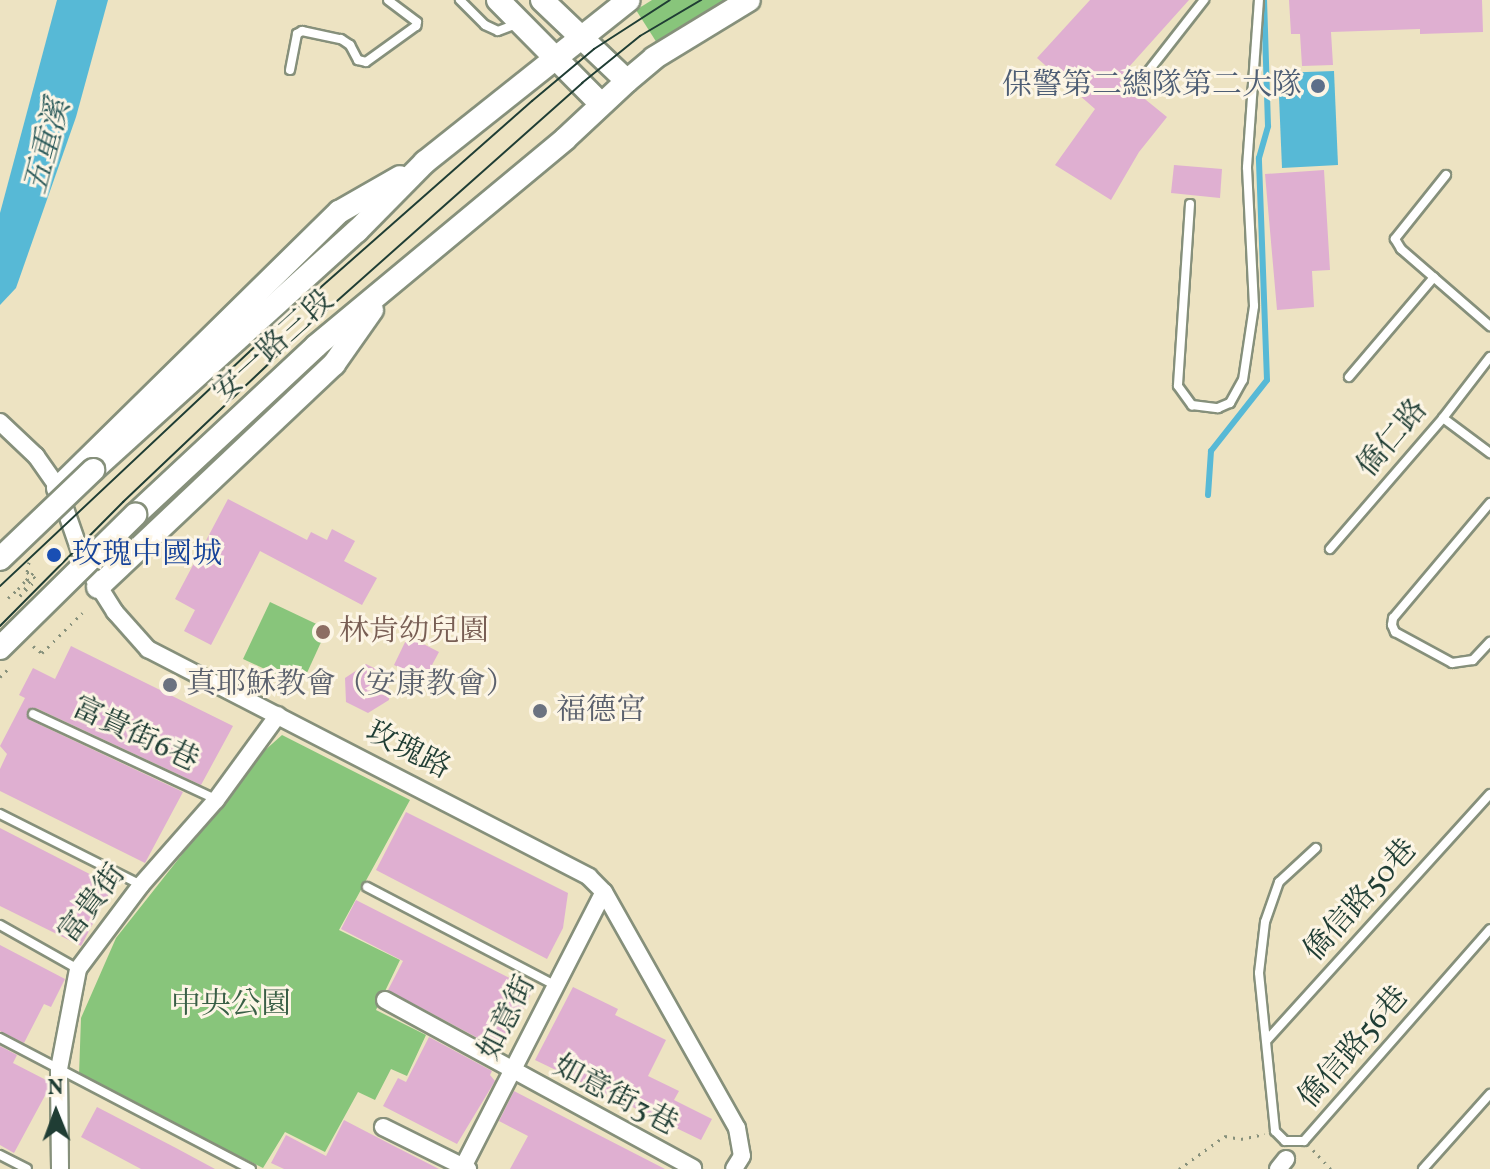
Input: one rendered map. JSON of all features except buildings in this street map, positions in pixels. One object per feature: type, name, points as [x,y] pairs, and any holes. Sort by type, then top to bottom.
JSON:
[{"type":"street","points":[[498,0],[601,104]]},
{"type":"street","points":[[542,0],[627,81]]},
{"type":"street","name":"安一路三段","points":[[0,559],[93,470],[357,231],[425,162],[629,0]]},
{"type":"street","name":"安一路三段","points":[[5,657],[135,515],[316,346],[565,139],[654,58],[749,0]]},
{"type":"street","points":[[0,548],[339,212],[425,162]]},
{"type":"street","points":[[98,587],[334,364],[386,289]]},
{"type":"street","name":"玫瑰路","points":[[0,422],[36,456],[58,488],[84,563],[98,587],[148,649],[558,858],[589,877],[604,892],[737,1128],[742,1156],[734,1169]]},
{"type":"street","name":"富貴街","points":[[60,1169],[59,1069],[78,969],[141,885],[216,800],[278,715]]},
{"type":"street","name":"如意街","points":[[464,1168],[604,892]]},
{"type":"street","name":"如意街3巷","points":[[385,1000],[512,1073],[693,1168]]},
{"type":"street","points":[[383,1127],[464,1168]]},
{"type":"lane","points":[[290,70],[297,34],[302,31],[341,39],[350,45],[358,60],[366,62],[416,26],[417,22],[388,0]]},
{"type":"lane","points":[[460,0],[485,25],[498,31],[521,22]]},
{"type":"lane","points":[[1147,73],[1204,0]]},
{"type":"lane","points":[[1190,204],[1178,386],[1192,405],[1218,408],[1230,403],[1243,380],[1254,306],[1247,167],[1259,0]]},
{"type":"lane","points":[[1446,175],[1395,239],[1401,249],[1490,326]]},
{"type":"lane","points":[[1349,377],[1434,277]]},
{"type":"lane","name":"僑仁路","points":[[1330,549],[1443,418],[1490,357]]},
{"type":"lane","points":[[1443,418],[1490,453]]},
{"type":"lane","points":[[1490,503],[1393,618],[1392,625],[1395,632],[1452,663],[1473,660],[1490,642]]},
{"type":"lane","name":"富貴街6巷","points":[[33,714],[216,800]]},
{"type":"lane","name":"僑信路50巷","points":[[1267,1040],[1490,794]]},
{"type":"lane","points":[[0,814],[141,885]]},
{"type":"lane","name":"僑信路56巷","points":[[1316,848],[1279,882],[1265,922],[1259,973],[1275,1131],[1285,1141],[1304,1141],[1490,929]]},
{"type":"lane","points":[[367,887],[556,986]]},
{"type":"lane","points":[[0,925],[78,969]]},
{"type":"lane","points":[[0,1038],[251,1169]]},
{"type":"lane","points":[[1423,1169],[1490,1094]]},
{"type":"lane","points":[[0,1155],[27,1169]]},
{"type":"path","points":[[8,598],[37,569]]},
{"type":"path","points":[[18,589],[27,579],[30,581],[20,596],[36,580]]},
{"type":"path","points":[[32,645],[42,653],[82,613]]},
{"type":"path","points":[[0,677],[5,657]]},
{"type":"path","points":[[1179,1169],[1225,1136],[1241,1139],[1275,1131]]},
{"type":"path","points":[[1304,1141],[1331,1169]]},
{"type":"green space","points":[[652,0],[730,0],[657,43],[636,10]]},
{"type":"green space","points":[[270,602],[327,629],[301,686],[243,659]]},
{"type":"green space","name":"中央公園","points":[[282,735],[410,800],[339,930],[400,960],[376,1010],[426,1035],[407,1076],[391,1069],[375,1100],[358,1092],[325,1152],[285,1132],[263,1168],[79,1075],[81,1018],[116,938],[263,752]]},
{"type":"water","name":"五重溪","points":[[57,0],[108,0],[76,117],[16,288],[0,305],[0,213]]},
{"type":"water","points":[[1334,71],[1338,165],[1282,168],[1278,73]]},
{"type":"waterway","points":[[1208,495],[1211,451],[1267,380],[1259,158],[1268,126],[1264,0]]},
{"type":"tram line","points":[[0,586],[288,316],[532,101],[594,49],[670,0]]},
{"type":"tram line","points":[[0,626],[123,502],[302,332],[582,83],[640,36],[701,0]]},
{"type":"place","name":"保警第二總隊第二大隊","points":[[1318,86]]},
{"type":"place","name":"玫瑰中國城","points":[[54,555]]},
{"type":"place","name":"林肯幼兒園","points":[[323,632]]},
{"type":"place","name":"真耶穌教會（安康教會）","points":[[170,685]]},
{"type":"place","name":"福德宮","points":[[540,711]]}]
